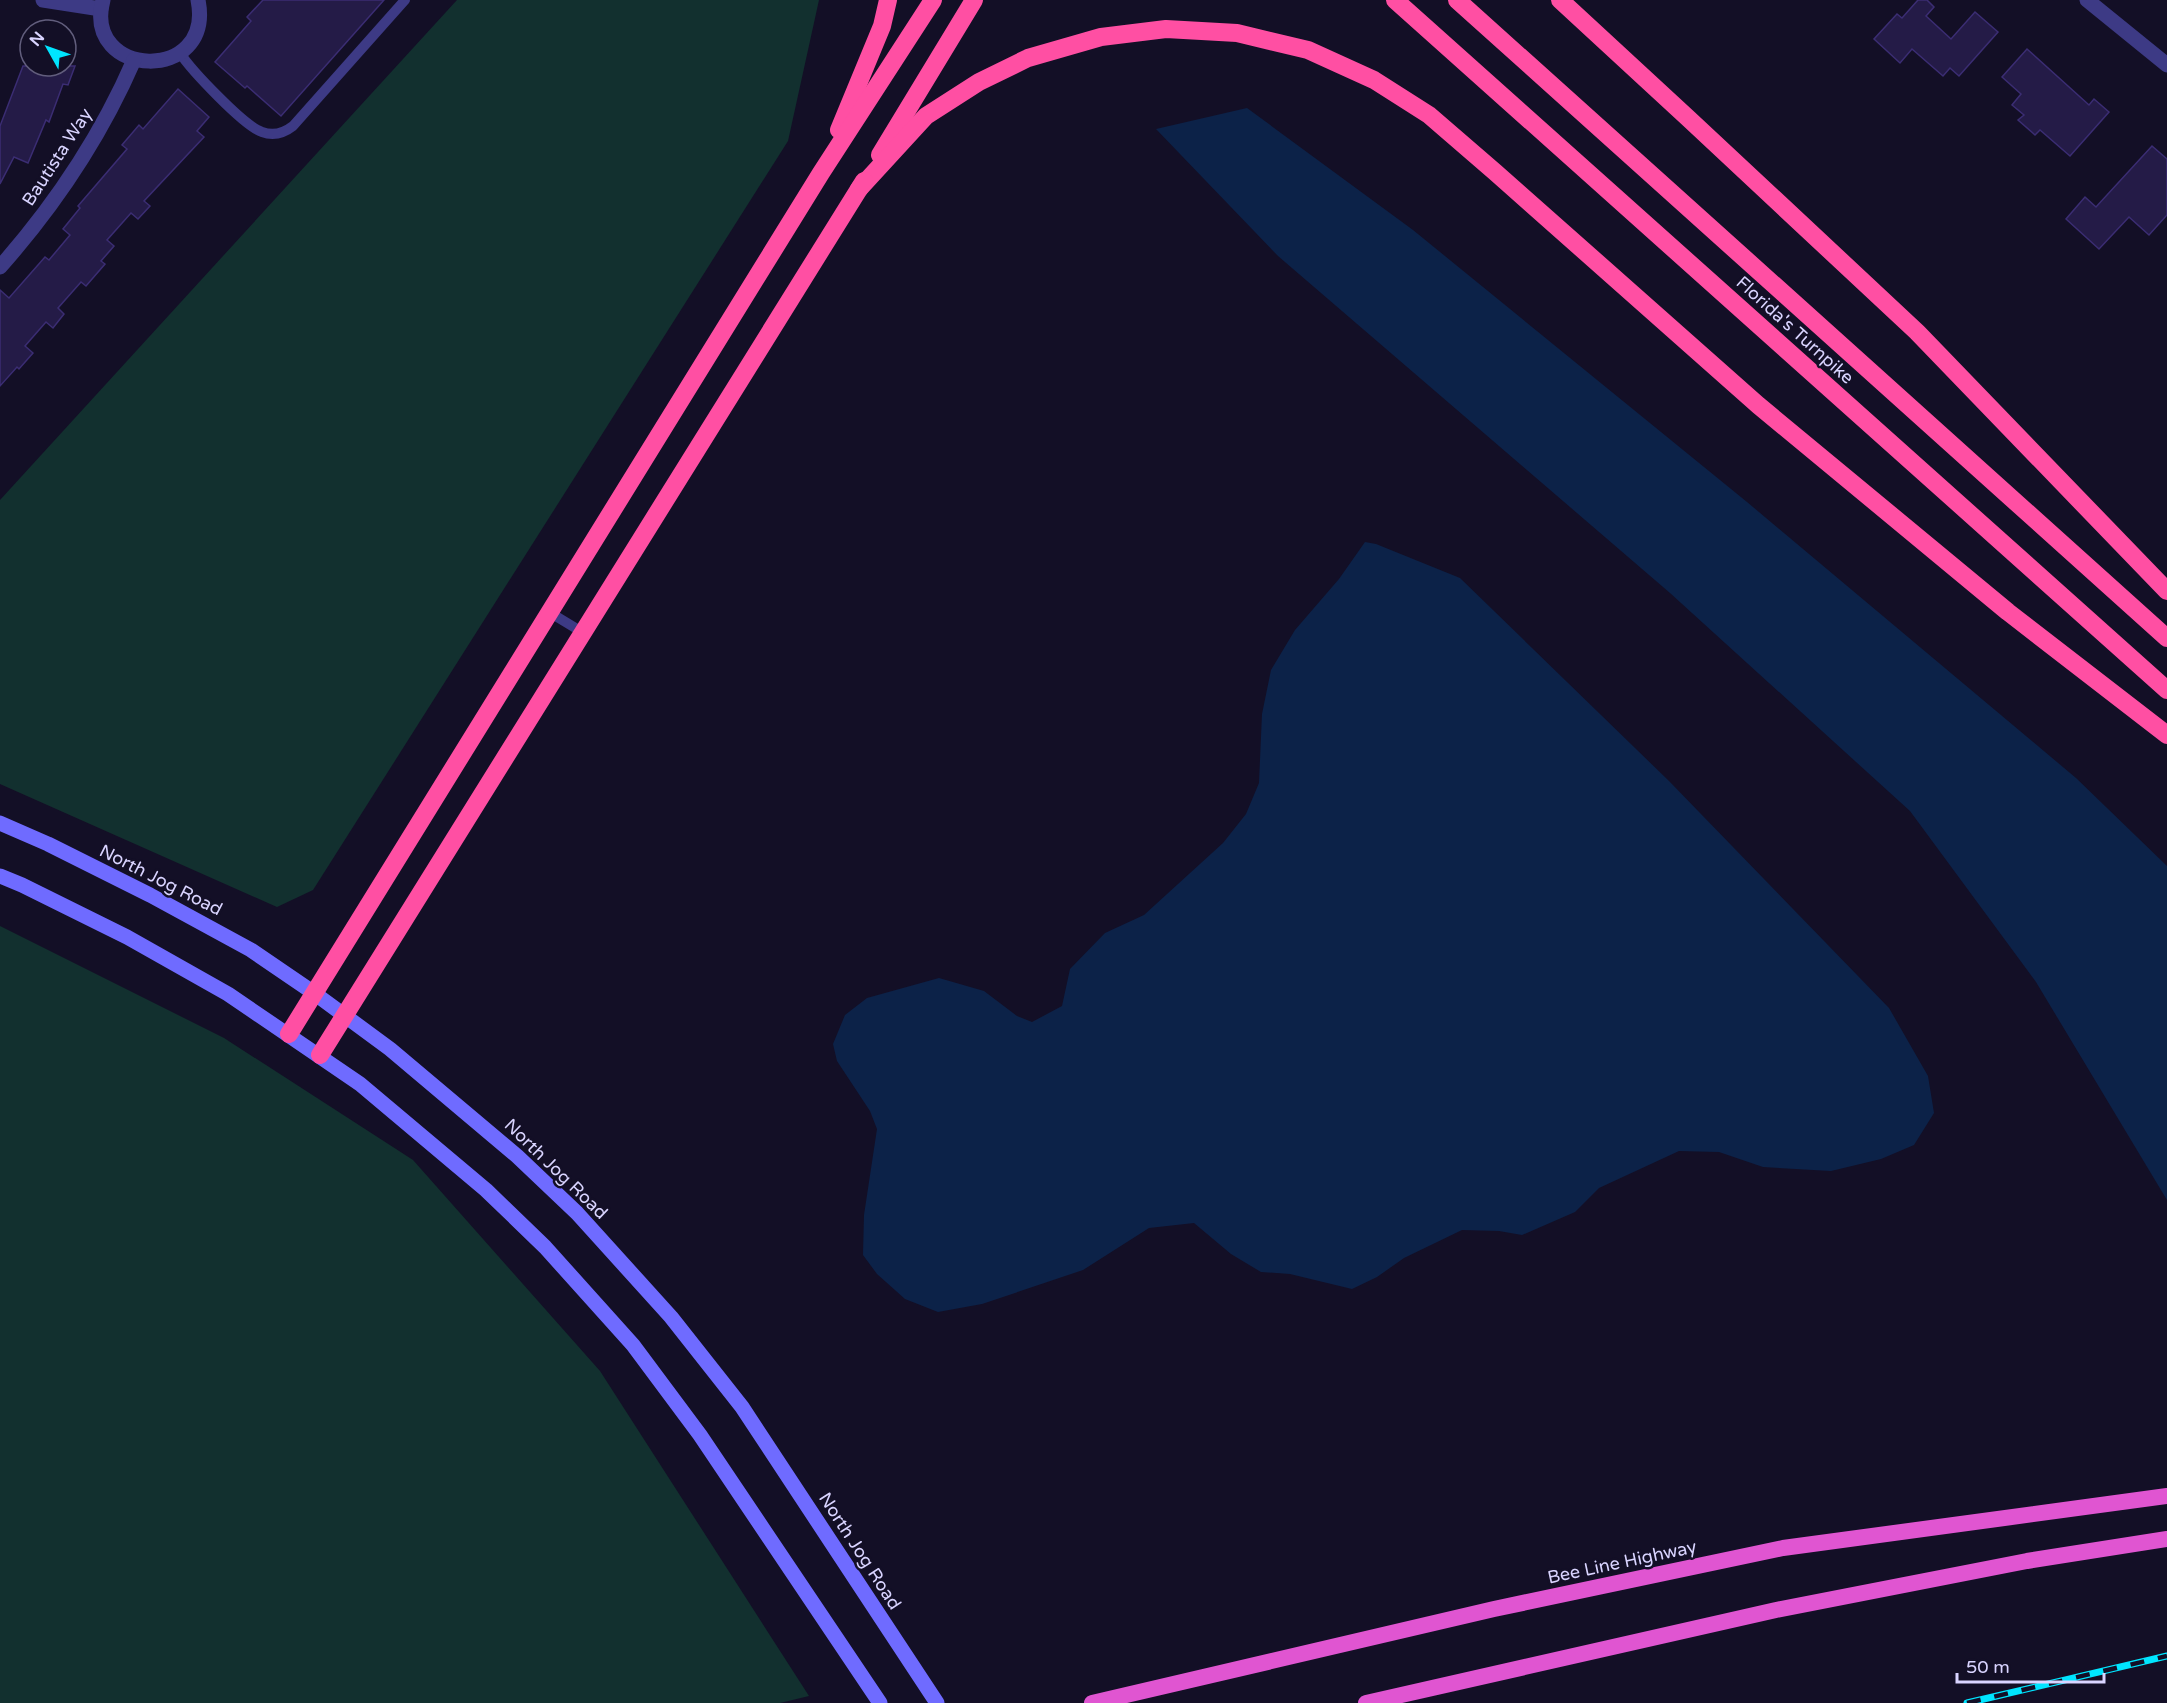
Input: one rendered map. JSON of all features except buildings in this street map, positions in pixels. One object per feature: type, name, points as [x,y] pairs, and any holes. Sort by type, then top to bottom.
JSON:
[{"type":"highway","points":[[821,173],[882,26],[888,0]]},
{"type":"highway","points":[[288,1034],[821,173],[933,0]]},
{"type":"highway","points":[[320,1055],[859,189],[974,0]]},
{"type":"highway","name":"Florida's Turnpike","points":[[1395,0],[2167,690]]},
{"type":"highway","name":"Florida's Turnpike","points":[[1457,0],[2167,639]]},
{"type":"highway","points":[[1560,0],[1917,332],[2167,591]]},
{"type":"highway","points":[[859,189],[926,117],[979,82],[1028,58],[1101,37],[1166,29],[1237,33],[1308,50],[1374,80],[1429,116],[1504,179],[1758,405],[2008,612],[2167,735]]},
{"type":"highway","name":"Bee Line Highway","points":[[1092,1703],[1494,1609],[1783,1548],[2167,1496]]},
{"type":"highway","points":[[1366,1703],[1776,1610],[2027,1561],[2167,1539]]},
{"type":"main road","name":"North Jog Road","points":[[0,824],[48,844],[150,895],[251,950],[390,1049],[517,1156],[577,1213],[671,1317],[742,1407],[937,1703]]},
{"type":"main road","points":[[0,876],[127,937],[228,994],[360,1084],[486,1190],[545,1247],[633,1346],[700,1435],[880,1703]]},
{"type":"street","points":[[43,0],[102,5],[104,34],[118,51],[138,62],[160,62],[180,53],[195,36],[201,14],[199,1]]},
{"type":"street","points":[[2087,0],[2167,65]]},
{"type":"street","name":"Bautista Way","points":[[0,267],[43,215],[72,175],[100,129],[134,60]]},
{"type":"lane","points":[[180,53],[198,76],[251,125],[261,132],[284,133],[293,126],[405,0]]},
{"type":"lane","points":[[549,612],[582,632]]},
{"type":"green space","points":[[457,0],[819,0],[788,141],[313,890],[277,907],[0,784],[0,500]]},
{"type":"green space","points":[[0,926],[224,1038],[413,1160],[600,1371],[809,1696],[780,1703],[0,1703]]},
{"type":"water","points":[[1247,108],[1413,230],[1747,502],[2076,778],[2167,866],[2167,1200],[2036,982],[1910,811],[1670,593],[1278,256],[1156,129]]},
{"type":"water","points":[[1365,542],[1376,544],[1460,578],[1669,781],[1889,1008],[1928,1076],[1934,1113],[1914,1145],[1881,1159],[1831,1171],[1763,1167],[1719,1152],[1679,1151],[1599,1188],[1575,1212],[1522,1235],[1499,1231],[1462,1230],[1404,1258],[1377,1277],[1352,1289],[1290,1274],[1261,1272],[1231,1254],[1194,1223],[1149,1228],[1083,1270],[982,1304],[938,1312],[905,1299],[877,1274],[863,1255],[864,1215],[877,1129],[870,1111],[837,1061],[833,1044],[845,1015],[867,998],[939,978],[984,991],[1017,1016],[1032,1022],[1062,1006],[1070,969],[1105,933],[1144,915],[1223,843],[1246,814],[1259,783],[1262,714],[1271,670],[1295,630],[1339,579]]},
{"type":"railway","points":[[1967,1703],[2167,1656]]}]
